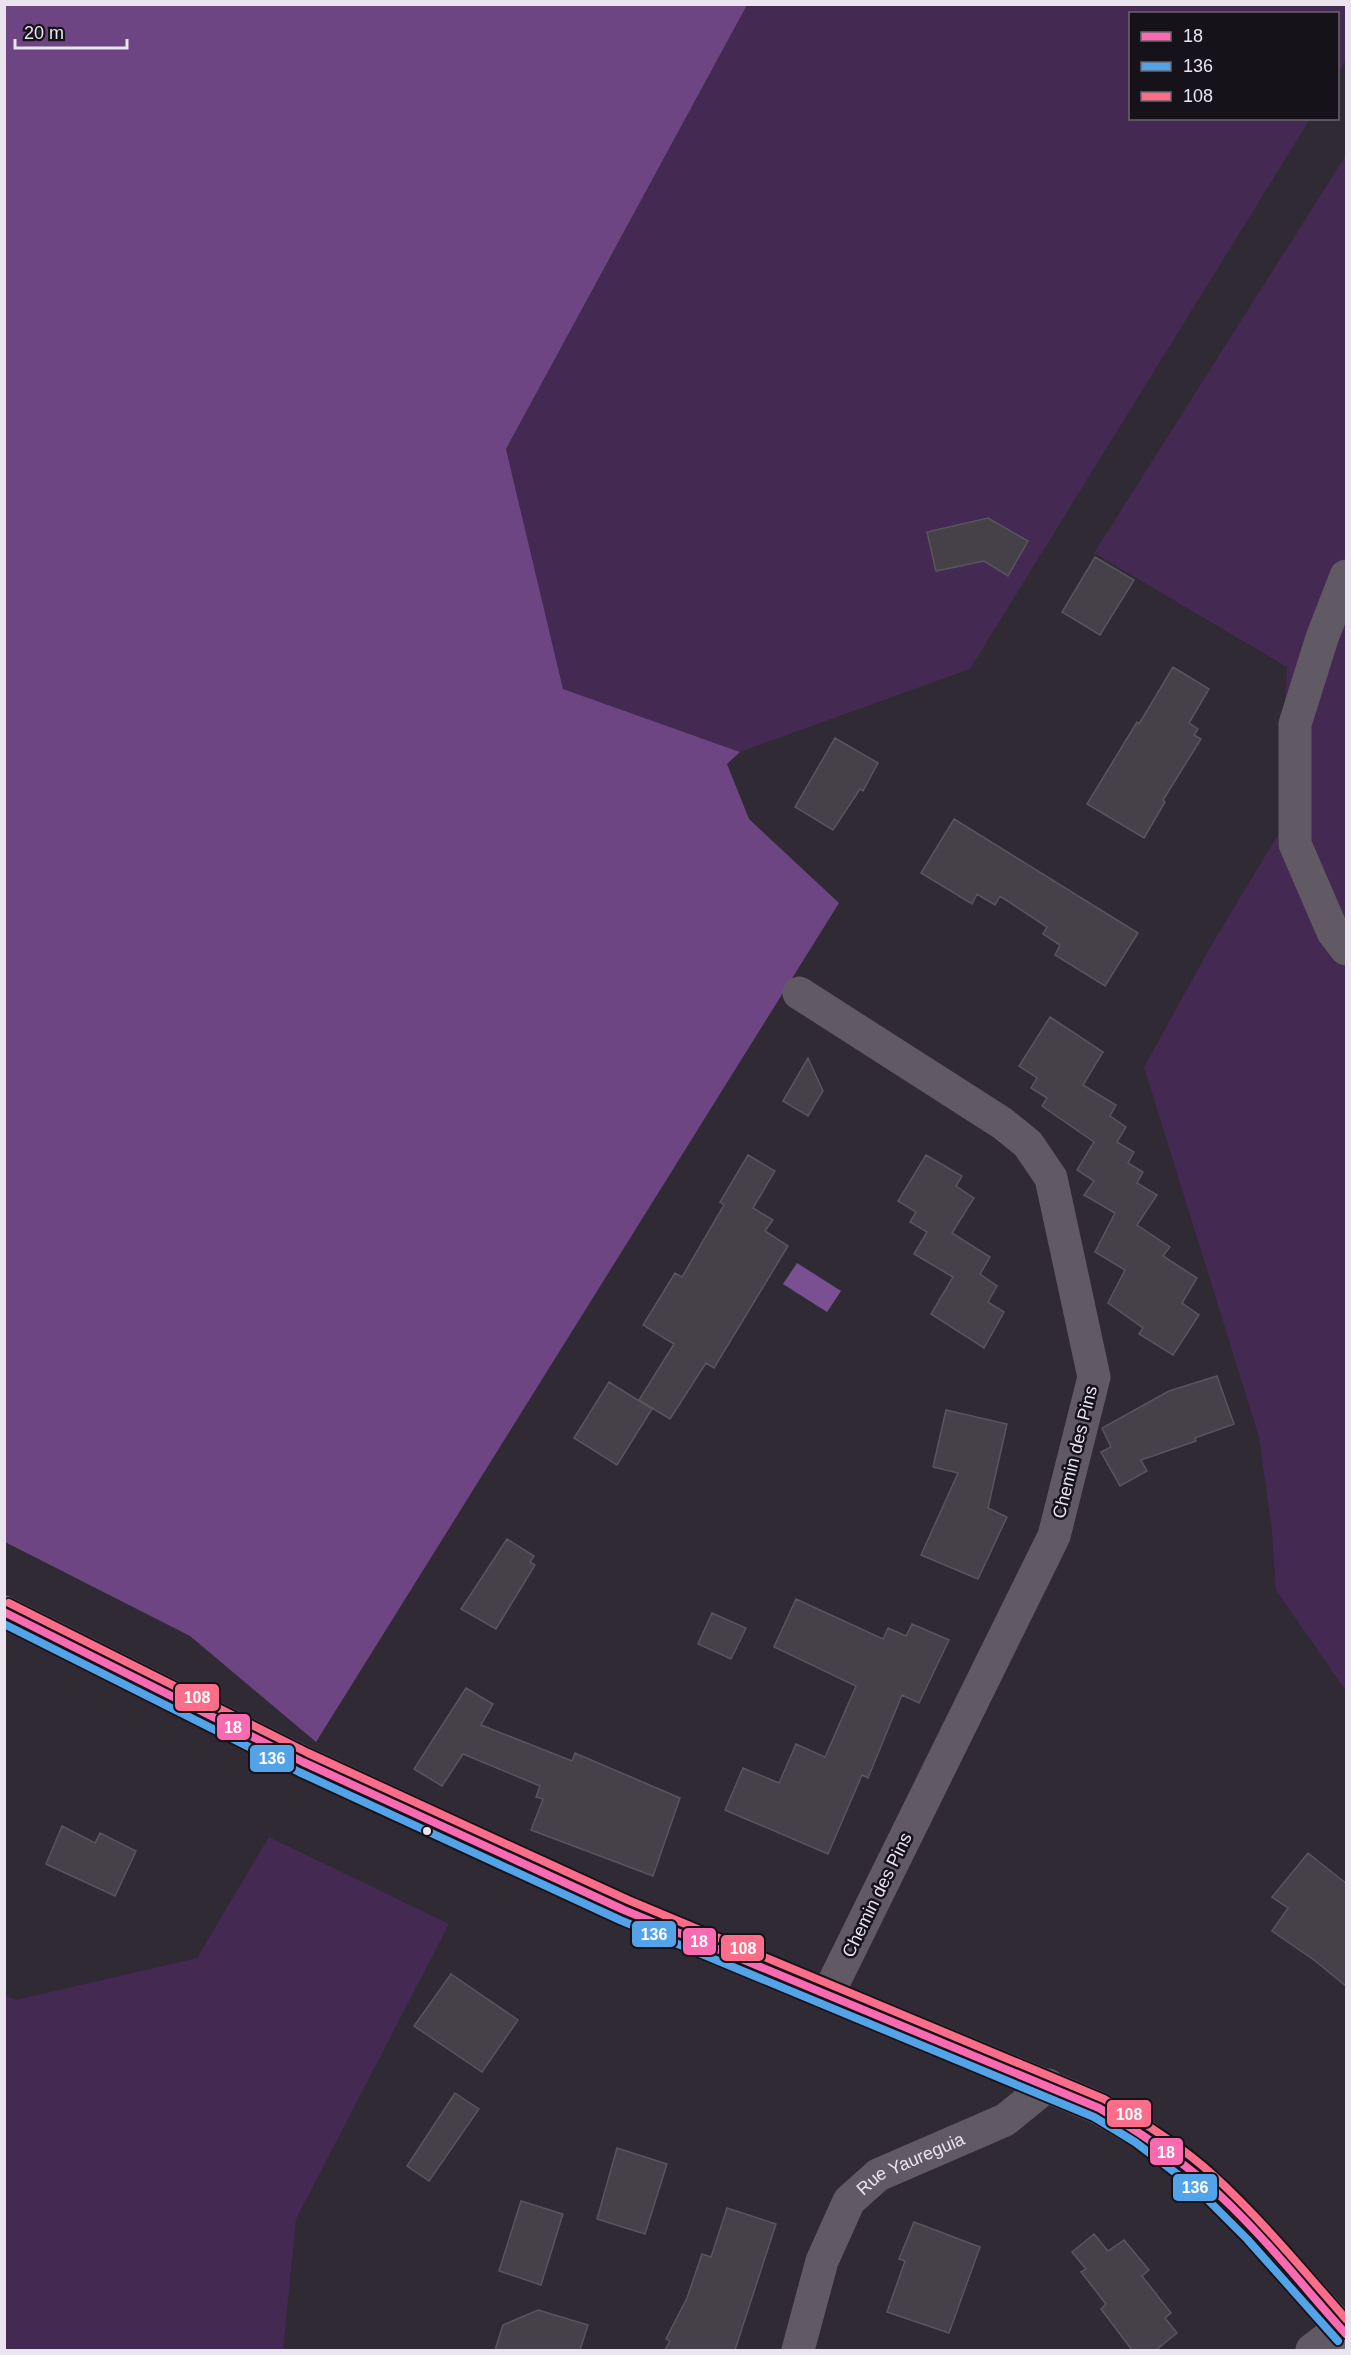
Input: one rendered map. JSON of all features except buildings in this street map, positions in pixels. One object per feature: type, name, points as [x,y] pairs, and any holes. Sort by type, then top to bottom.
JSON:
[{"type":"main road","points":[[4,1612],[335,1777],[624,1910],[1099,2108],[1133,2128],[1205,2182],[1344,2331]]},
{"type":"street","points":[[1347,576],[1322,638],[1295,724],[1295,844],[1333,932],[1347,949]]},
{"type":"street","name":"Chemin des Pins","points":[[799,993],[1002,1123],[1028,1144],[1052,1178],[1094,1377],[1054,1536],[828,1994]]},
{"type":"street","name":"Rue Yaureguia","points":[[798,2350],[822,2261],[849,2201],[879,2175],[1005,2120],[1048,2085]]},
{"type":"street","points":[[1312,2350],[1344,2331]]},
{"type":"shaded area","points":[[4,5],[747,5],[506,449],[563,689],[740,752],[727,764],[749,819],[839,903],[316,1742],[190,1636],[5,1542]]},
{"type":"shaded area","points":[[747,5],[1346,5],[1346,59],[1339,72],[1339,12],[1129,12],[1129,120],[1309,120],[970,669],[740,752],[563,689],[506,449]]},
{"type":"shaded area","points":[[1346,155],[1346,1691],[1276,1590],[1272,1532],[1259,1437],[1144,1067],[1212,944],[1279,833],[1287,667],[1094,553]]},
{"type":"shaded area","points":[[797,1263],[841,1291],[827,1312],[783,1284]]},
{"type":"shaded area","points":[[269,1837],[449,1924],[296,2219],[283,2350],[5,2350],[5,1995],[16,2000],[197,1958]]},
{"type":"transit line","name":"108","points":[[9,1603],[308,1753],[628,1900],[1104,2099],[1160,2134],[1213,2175],[1265,2227],[1346,2319]]},
{"type":"transit line","name":"18","points":[[4,1612],[303,1762],[624,1910],[1099,2108],[1167,2152],[1224,2199],[1260,2236],[1346,2334]]},
{"type":"transit line","name":"136","points":[[4,1624],[299,1772],[620,1920],[1094,2117],[1135,2142],[1198,2190],[1247,2239],[1338,2341]]}]
